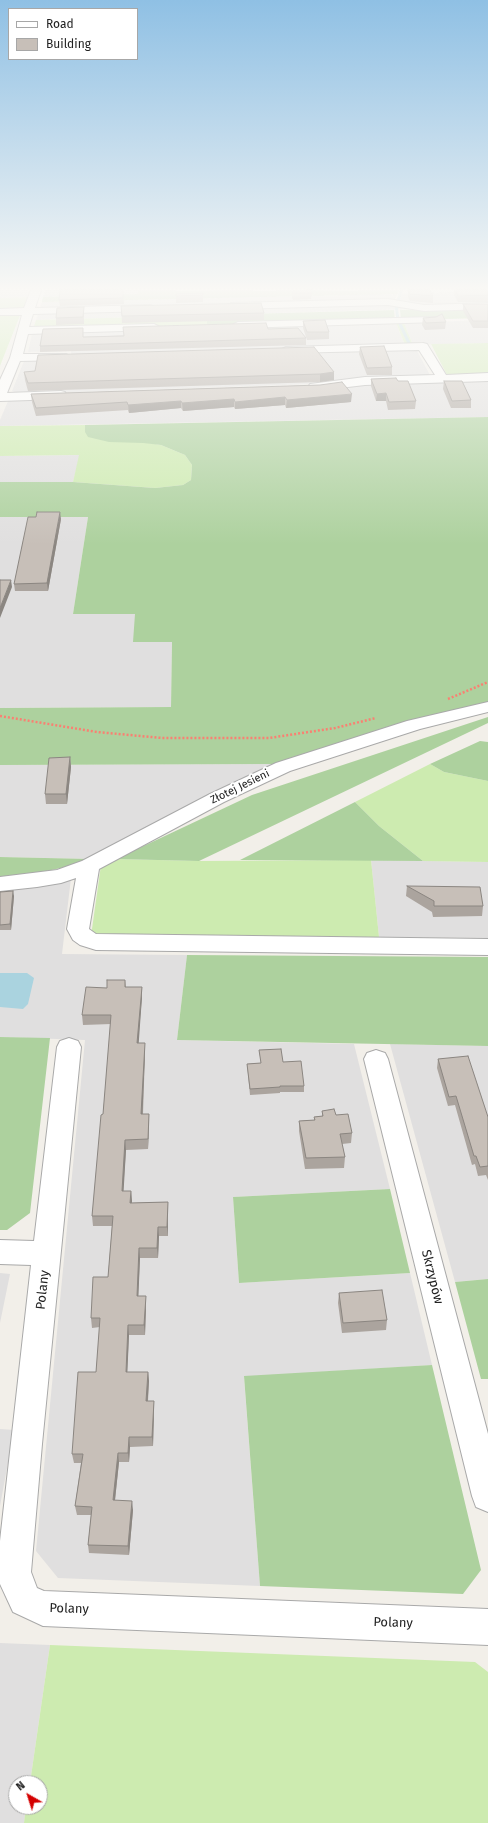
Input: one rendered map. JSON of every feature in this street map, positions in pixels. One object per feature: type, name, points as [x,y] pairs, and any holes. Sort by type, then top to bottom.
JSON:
[{"type":"street","points":[[0,394],[8,375]]},
{"type":"street","points":[[441,375],[443,379]]},
{"type":"street","points":[[304,387],[365,381],[488,377]]},
{"type":"street","points":[[0,397],[74,395]]},
{"type":"street","name":"Złotej Jesieni","points":[[0,884],[60,876],[89,866],[217,798],[283,767],[414,725],[488,707]]},
{"type":"street","points":[[89,866],[78,929],[81,935],[88,940],[96,942],[488,947]]},
{"type":"street","points":[[47,1254],[69,1046]]},
{"type":"street","name":"Skrzypów","points":[[376,1059],[488,1496]]},
{"type":"street","name":"Polany","points":[[0,1252],[47,1254],[26,1444],[14,1572],[18,1587],[25,1600],[43,1608],[488,1627]]},
{"type":"path","points":[[442,701],[488,682]]},
{"type":"path","points":[[0,716],[97,732],[162,738],[269,738],[335,728],[379,717]]},
{"type":"shaded area","points":[[18,375],[428,375],[360,378],[314,384],[19,394],[12,391]]},
{"type":"shaded area","points":[[488,381],[488,417],[0,426],[0,420],[8,401],[317,391],[365,384]]},
{"type":"shaded area","points":[[80,455],[73,482],[0,482],[0,456]]},
{"type":"shaded area","points":[[0,517],[88,517],[73,614],[135,614],[172,641],[171,707],[0,708]]},
{"type":"shaded area","points":[[277,764],[90,859],[0,857],[0,765]]},
{"type":"shaded area","points":[[371,860],[488,862],[488,938],[379,937]]},
{"type":"shaded area","points":[[71,878],[62,954],[187,955],[177,1040],[354,1044],[390,1189],[233,1197],[239,1283],[410,1273],[432,1365],[244,1377],[260,1586],[58,1578],[36,1551],[85,1040],[0,1037],[0,888]]},
{"type":"shaded area","points":[[390,1044],[488,1046],[488,1279],[455,1282]]},
{"type":"shaded area","points":[[0,1273],[10,1274],[0,1323]]},
{"type":"shaded area","points":[[0,1429],[14,1430],[0,1506]]},
{"type":"shaded area","points":[[0,1643],[50,1645],[31,1775],[8,1775],[8,1815],[25,1815],[24,1823],[0,1823]]},
{"type":"green space","points":[[488,417],[488,703],[277,764],[0,765],[0,708],[171,707],[172,642],[133,642],[135,614],[73,614],[88,517],[0,517],[0,482],[73,482],[155,488],[183,485],[191,480],[192,465],[185,455],[161,445],[109,442],[88,437],[85,432],[85,425]]},
{"type":"green space","points":[[85,425],[85,432],[161,445],[185,455],[192,465],[191,480],[183,485],[155,488],[73,482],[79,455],[0,456],[0,426]]},
{"type":"green space","points":[[488,717],[488,723],[199,861],[116,859],[252,795]]},
{"type":"green space","points":[[480,741],[488,742],[488,781],[444,772],[430,764]]},
{"type":"green space","points":[[430,764],[444,772],[488,781],[488,862],[423,861],[379,826],[355,802]]},
{"type":"green space","points":[[355,802],[379,826],[423,861],[240,860]]},
{"type":"green space","points":[[0,857],[90,859],[70,866],[33,874],[0,878]]},
{"type":"green space","points":[[116,859],[199,861],[371,860],[379,937],[91,936],[101,865]]},
{"type":"green space","points":[[187,955],[488,957],[488,1046],[177,1040]]},
{"type":"green space","points":[[0,1037],[50,1038],[30,1213],[7,1230],[0,1230]]},
{"type":"green space","points":[[390,1189],[410,1273],[239,1283],[233,1197]]},
{"type":"green space","points":[[488,1279],[488,1379],[481,1379],[455,1282]]},
{"type":"green space","points":[[432,1365],[481,1570],[463,1594],[260,1586],[244,1376]]},
{"type":"green space","points":[[50,1645],[475,1662],[488,1672],[488,1823],[24,1823],[25,1815],[48,1815],[48,1775],[31,1775]]},
{"type":"water","points":[[0,973],[27,973],[34,978],[28,1004],[23,1009],[0,1007]]},
{"type":"building","points":[[25,375],[285,375],[28,383]]},
{"type":"building","points":[[396,378],[398,381],[408,381],[416,401],[389,402],[386,393],[377,394],[371,379]]},
{"type":"building","points":[[444,381],[462,381],[471,400],[452,401]]},
{"type":"building","points":[[342,382],[352,394],[287,400],[285,397],[235,402],[234,399],[128,405],[127,402],[36,408],[31,394],[320,385]]},
{"type":"building","points":[[37,512],[60,512],[47,583],[14,584],[28,517],[36,517]]},
{"type":"building","points":[[0,580],[11,580],[0,608]]},
{"type":"building","points":[[70,757],[66,794],[45,794],[49,758]]},
{"type":"building","points":[[407,886],[480,887],[483,906],[434,906],[434,901]]},
{"type":"building","points":[[13,891],[10,924],[0,925],[0,892]]},
{"type":"building","points":[[107,980],[125,980],[125,987],[142,987],[137,1043],[145,1043],[141,1114],[149,1114],[148,1139],[125,1140],[122,1191],[131,1191],[130,1203],[168,1202],[167,1227],[158,1227],[157,1248],[139,1248],[137,1296],[146,1296],[144,1325],[128,1325],[126,1372],[148,1372],[146,1401],[154,1401],[152,1437],[129,1437],[128,1453],[118,1453],[113,1500],[132,1501],[128,1546],[88,1545],[92,1507],[75,1506],[83,1454],[72,1454],[78,1372],[96,1372],[100,1318],[91,1318],[93,1277],[108,1277],[113,1216],[92,1216],[101,1115],[103,1114],[111,1015],[82,1015],[86,987],[107,988]]},
{"type":"building","points":[[281,1049],[283,1062],[301,1061],[304,1086],[280,1086],[250,1089],[247,1064],[261,1063],[259,1050]]},
{"type":"building","points":[[468,1056],[488,1117],[488,1166],[480,1167],[476,1156],[474,1156],[456,1096],[449,1097],[438,1059]]},
{"type":"building","points":[[334,1109],[336,1115],[348,1114],[352,1133],[340,1134],[345,1157],[306,1158],[299,1121],[315,1120],[314,1117],[323,1116],[322,1111]]},
{"type":"building","points":[[382,1290],[387,1320],[343,1323],[339,1293]]}]
